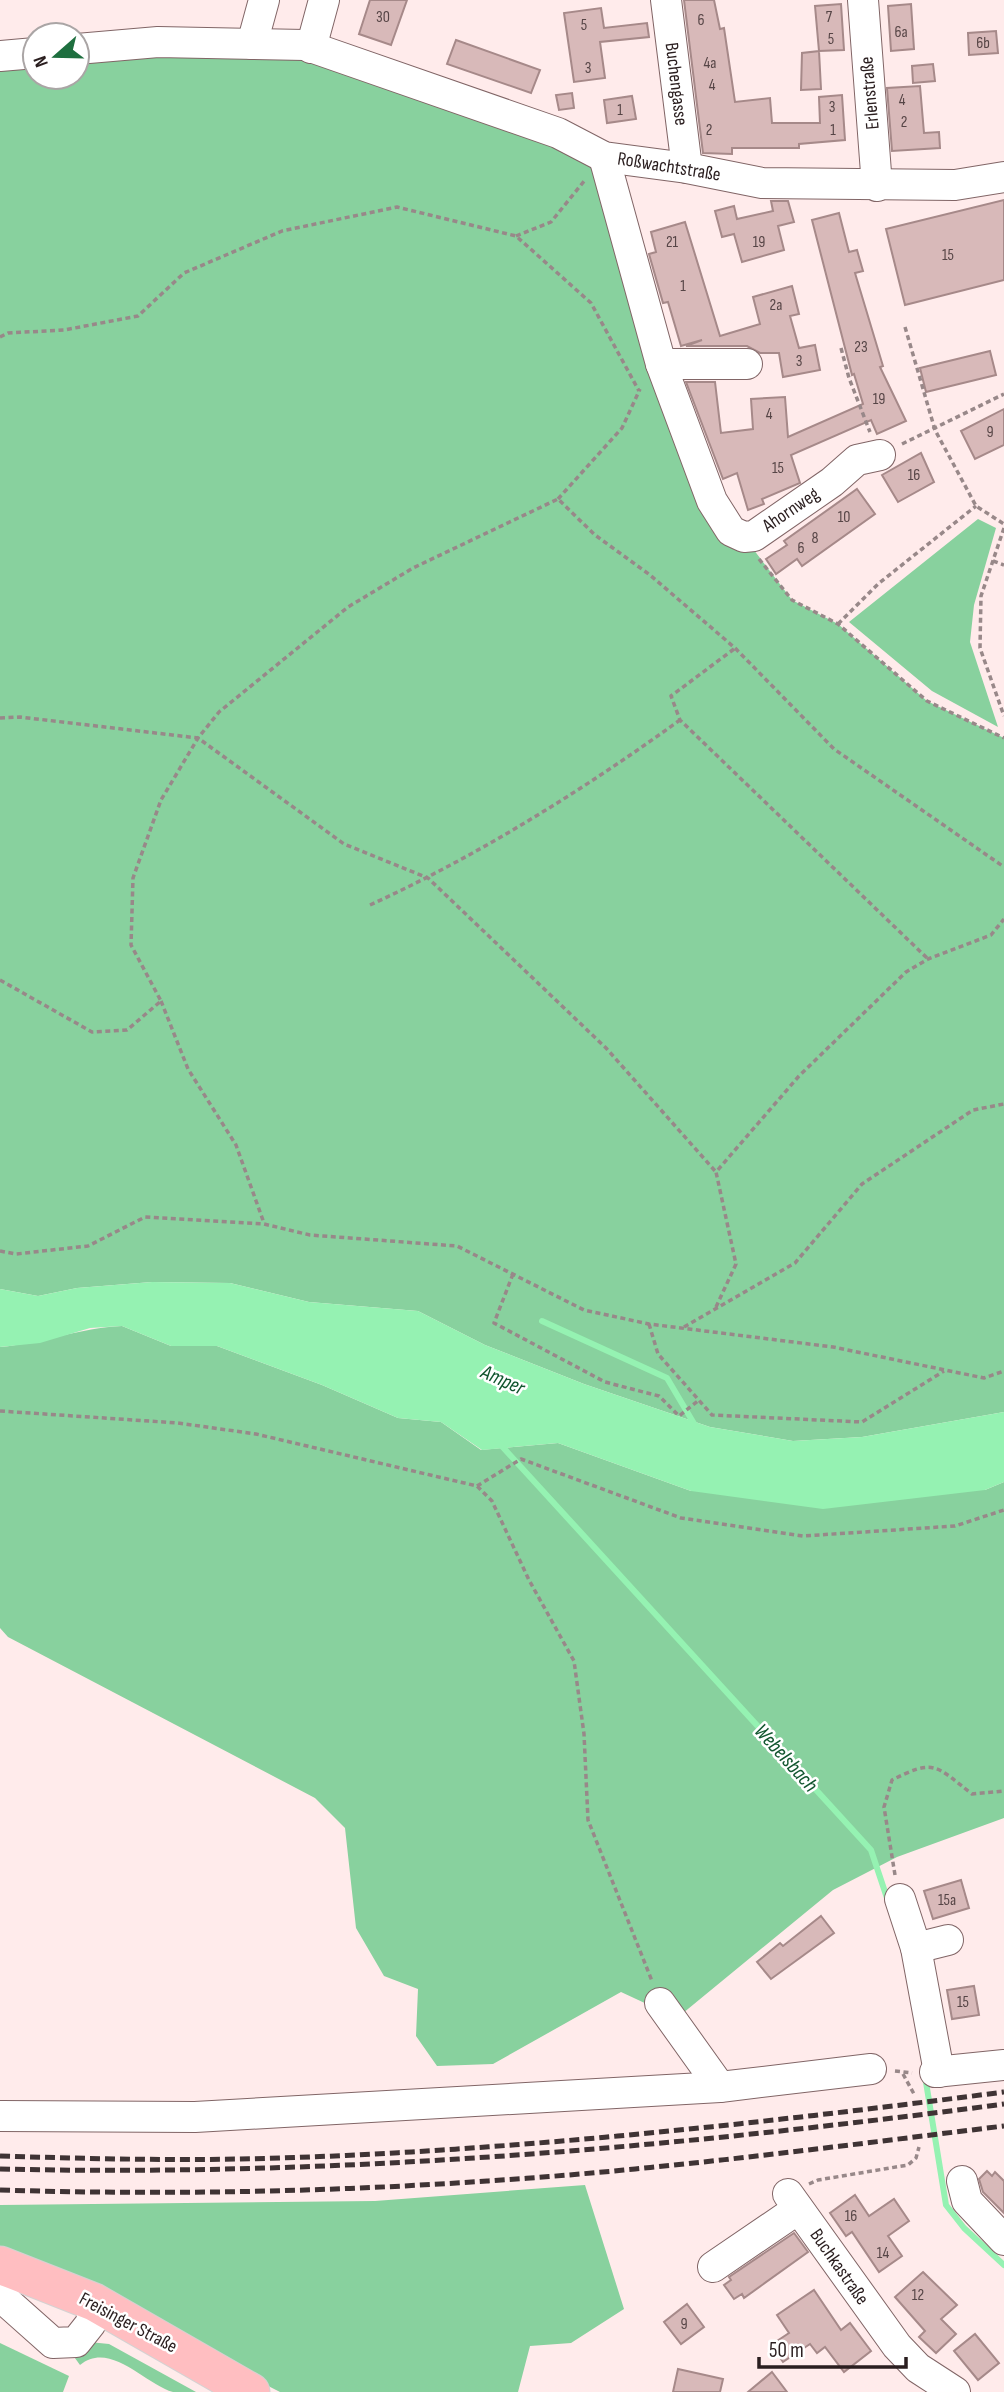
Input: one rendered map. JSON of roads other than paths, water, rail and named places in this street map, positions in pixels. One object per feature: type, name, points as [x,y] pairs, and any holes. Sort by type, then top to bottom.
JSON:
[{"type":"main road","name":"Freisinger Straße","points":[[0,2265],[94,2302],[251,2392]]},
{"type":"street","points":[[251,44],[264,0]]},
{"type":"street","points":[[311,48],[324,0]]},
{"type":"street","name":"Buchengasse","points":[[666,0],[687,168]]},
{"type":"street","name":"Erlenstraße","points":[[863,0],[877,186]]},
{"type":"street","name":"Roßwachtstraße","points":[[91,48],[158,42],[311,48],[558,133],[604,158],[687,168],[762,183],[956,185],[1004,177]]},
{"type":"street","points":[[0,56],[21,54]]},
{"type":"street","name":"Ahornweg","points":[[604,158],[662,364],[712,501],[731,531],[744,537],[754,536],[832,482],[857,460],[880,455]]},
{"type":"street","points":[[662,364],[747,364]]},
{"type":"street","points":[[900,1899],[916,1948],[937,2072],[1004,2065]]},
{"type":"street","points":[[916,1948],[948,1940]]},
{"type":"street","points":[[660,2003],[720,2087]]},
{"type":"street","points":[[0,2116],[195,2117],[720,2087],[871,2069]]},
{"type":"street","points":[[962,2180],[967,2202],[1004,2240]]},
{"type":"street","name":"Buchkastraße","points":[[713,2267],[793,2202],[897,2346],[918,2368],[955,2392]]},
{"type":"street","points":[[3,2308],[53,2343],[76,2342],[91,2323],[94,2302]]},
{"type":"water","name":"Amper","points":[[152,1282],[230,1283],[309,1302],[418,1311],[485,1345],[584,1384],[710,1427],[793,1441],[862,1437],[1004,1412],[1004,1482],[985,1490],[823,1509],[691,1491],[558,1443],[482,1450],[441,1422],[398,1418],[322,1385],[217,1346],[171,1346],[122,1326],[90,1328],[40,1343],[0,1347],[0,1289],[38,1296],[77,1288]]},
{"type":"waterway","points":[[542,1321],[667,1378],[696,1427]]},
{"type":"waterway","name":"Webelsbach","points":[[499,1443],[871,1850],[888,1901]]},
{"type":"waterway","name":"Webelsbach","points":[[925,2076],[946,2205],[964,2228],[1004,2265]]},
{"type":"railway","points":[[0,2156],[246,2159],[462,2149],[643,2134],[1004,2092]]},
{"type":"railway","points":[[0,2169],[252,2168],[503,2156],[754,2134],[1004,2104]]},
{"type":"railway","points":[[0,2190],[244,2192],[487,2181],[681,2164],[1004,2126]]}]
